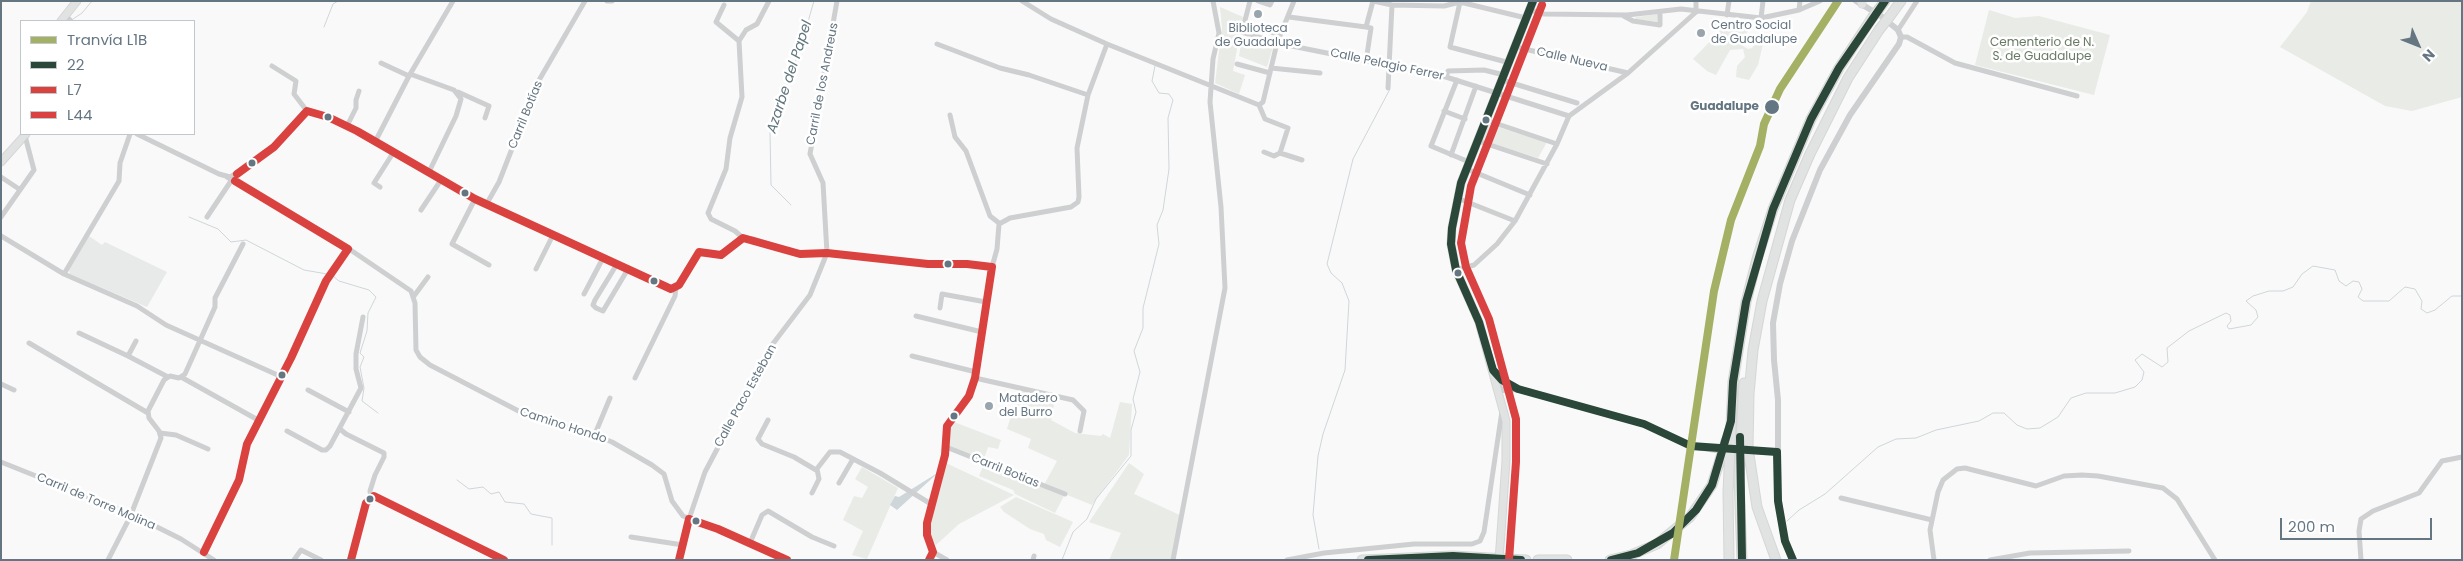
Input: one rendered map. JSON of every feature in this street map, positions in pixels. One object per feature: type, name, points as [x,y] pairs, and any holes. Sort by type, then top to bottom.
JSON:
[{"type":"highway","points":[[1742,560],[1738,479],[1740,424],[1745,372],[1763,281],[1790,200],[1848,78],[1901,1]]},
{"type":"highway","points":[[1729,560],[1733,382],[1746,302],[1773,208],[1812,120],[1839,68],[1882,5]]},
{"type":"highway","points":[[1776,560],[1762,522],[1752,486],[1748,448],[1748,408],[1753,350],[1762,301],[1790,200]]},
{"type":"highway","points":[[1610,560],[1631,555],[1657,544],[1680,528],[1696,510],[1716,476],[1731,421]]},
{"type":"highway","points":[[1362,560],[1454,556],[1526,560]]},
{"type":"highway","points":[[1538,560],[1567,560]]},
{"type":"main road","points":[[66,19],[77,1]]},
{"type":"main road","points":[[1499,560],[1507,443],[1503,405],[1479,322],[1456,270],[1452,236],[1456,198],[1533,1]]},
{"type":"main road","points":[[1,162],[26,135]]},
{"type":"street","points":[[375,142],[409,75],[453,1]]},
{"type":"street","name":"Carril Botías","points":[[486,205],[499,182],[538,82],[585,1]]},
{"type":"street","points":[[607,1],[612,1]]},
{"type":"street","points":[[769,1],[757,24],[746,30],[739,41],[742,96],[730,138],[726,169],[708,213],[711,219],[744,238],[753,239],[794,253],[826,253],[928,264],[992,267]]},
{"type":"street","name":"Carril de los Andreus","points":[[826,253],[823,183],[810,154],[837,1]]},
{"type":"street","points":[[1022,1],[1051,19],[1107,44],[1259,106],[1265,120],[1288,128],[1280,153]]},
{"type":"street","points":[[1173,560],[1225,288],[1221,207],[1210,102],[1213,59],[1219,33],[1213,1]]},
{"type":"street","points":[[1250,1],[1244,23],[1280,35]]},
{"type":"street","points":[[1258,1],[1271,3]]},
{"type":"street","points":[[1259,106],[1263,102],[1277,43],[1294,1]]},
{"type":"street","points":[[1366,27],[1373,1],[1444,6],[1460,2],[1526,18]]},
{"type":"street","points":[[1456,270],[1474,265],[1497,244],[1515,221],[1547,164],[1569,116],[1628,73],[1696,12],[1696,1]]},
{"type":"street","points":[[1727,15],[1728,1]]},
{"type":"street","points":[[1761,18],[1763,1]]},
{"type":"street","points":[[1799,10],[1800,1]]},
{"type":"street","points":[[1530,10],[1544,14],[1622,15],[1681,9],[1761,18],[1799,10],[1820,1]]},
{"type":"street","points":[[1793,560],[1785,541],[1778,501],[1778,400],[1773,323],[1780,284],[1792,241],[1820,170],[1850,115],[1899,44],[1899,34],[1917,1]]},
{"type":"street","points":[[1460,2],[1450,47],[1510,63]]},
{"type":"street","points":[[1860,2],[1899,34],[1955,63],[2077,96]]},
{"type":"street","points":[[1388,88],[1394,3]]},
{"type":"street","points":[[724,4],[716,22],[739,41]]},
{"type":"street","points":[[1622,15],[1633,21],[1660,25],[1660,12]]},
{"type":"street","points":[[1289,17],[1371,28],[1366,61]]},
{"type":"street","name":"Calle Pelagio Ferrer","points":[[1244,23],[1242,32],[1277,43],[1446,77],[1569,116]]},
{"type":"street","points":[[937,44],[1000,68],[1029,75],[1088,95]]},
{"type":"street","points":[[999,223],[1010,218],[1071,208],[1078,202],[1077,148],[1088,95],[1107,44]]},
{"type":"street","name":"Calle Nueva","points":[[1516,48],[1628,73]]},
{"type":"street","points":[[381,63],[409,75],[437,82],[487,104],[490,108],[485,118]]},
{"type":"street","points":[[1237,64],[1271,71],[1320,73]]},
{"type":"street","points":[[272,66],[296,81],[294,94],[307,111],[347,126],[486,205],[671,289],[676,288]]},
{"type":"street","points":[[1446,77],[1448,71],[1484,70],[1577,103]]},
{"type":"street","points":[[1457,80],[1431,146],[1530,195]]},
{"type":"street","points":[[1451,155],[1476,86]]},
{"type":"street","points":[[347,126],[356,108],[359,91]]},
{"type":"street","points":[[429,172],[456,116],[461,102],[458,92]]},
{"type":"street","points":[[206,217],[232,178],[274,147],[307,111]]},
{"type":"street","points":[[1444,111],[1464,119]]},
{"type":"street","points":[[950,115],[955,137],[966,151],[990,216],[999,223]]},
{"type":"street","points":[[1486,120],[1557,144]]},
{"type":"street","points":[[1,218],[19,189],[34,170],[26,135]]},
{"type":"street","points":[[64,274],[119,180],[120,163],[130,135]]},
{"type":"street","points":[[139,135],[232,178],[348,249],[408,289],[414,296],[428,276]]},
{"type":"street","points":[[1478,141],[1547,164]]},
{"type":"street","points":[[1264,152],[1274,156],[1280,153],[1302,160]]},
{"type":"street","points":[[380,187],[374,183],[393,153]]},
{"type":"street","points":[[1,177],[19,189]]},
{"type":"street","points":[[421,210],[441,180]]},
{"type":"street","points":[[1456,198],[1515,221]]},
{"type":"street","points":[[475,199],[452,244],[489,265]]},
{"type":"street","points":[[929,560],[933,552],[927,529],[931,504],[946,447],[947,426],[969,396],[975,375],[992,267],[997,249],[999,223]]},
{"type":"street","points":[[536,269],[553,235]]},
{"type":"street","points":[[3,238],[64,274],[137,306],[166,326],[282,377]]},
{"type":"street","points":[[635,378],[675,296],[676,288],[683,280],[698,252],[721,255],[744,238]]},
{"type":"street","points":[[181,377],[215,307],[215,298],[243,244]]},
{"type":"street","points":[[204,552],[239,480],[244,451],[258,420],[282,377],[326,281],[348,249]]},
{"type":"street","name":"Calle Paco Esteban","points":[[679,560],[700,483],[772,345],[810,295],[826,253]]},
{"type":"street","points":[[584,294],[603,258]]},
{"type":"street","points":[[617,264],[593,305],[602,311],[628,269]]},
{"type":"street","points":[[940,308],[942,294],[986,302]]},
{"type":"street","name":"Camino Hondo","points":[[414,296],[415,347],[424,360],[534,419],[595,434],[659,469],[668,480],[677,510],[689,519]]},
{"type":"street","points":[[916,316],[982,332]]},
{"type":"street","points":[[286,431],[324,451],[330,446],[360,388],[356,370],[356,354],[363,317]]},
{"type":"street","points":[[79,333],[168,377],[181,377],[258,420]]},
{"type":"street","points":[[128,356],[136,341]]},
{"type":"street","points":[[29,343],[148,413],[160,433],[159,444],[131,514],[108,560]]},
{"type":"street","points":[[912,356],[975,375],[1073,400],[1084,411],[1080,431]]},
{"type":"street","points":[[1493,370],[1515,390]]},
{"type":"street","points":[[148,413],[163,382],[168,377]]},
{"type":"street","points":[[1498,387],[1502,383],[1507,383]]},
{"type":"street","points":[[1,384],[14,390]]},
{"type":"street","points":[[1498,387],[1644,424],[1691,446],[1716,450]]},
{"type":"street","points":[[308,390],[349,412]]},
{"type":"street","points":[[1287,560],[1324,553],[1414,544],[1472,544],[1480,541],[1483,535],[1503,405],[1505,397],[1515,390]]},
{"type":"street","points":[[595,434],[610,398]]},
{"type":"street","points":[[768,420],[758,439],[760,443],[817,469]]},
{"type":"street","points":[[340,429],[346,434],[384,452],[384,457],[370,491],[371,497],[366,503],[351,560]]},
{"type":"street","points":[[160,433],[176,435],[208,449]]},
{"type":"street","name":"Carril Botias","points":[[946,447],[1065,494]]},
{"type":"street","points":[[1754,451],[1777,452]]},
{"type":"street","points":[[812,493],[819,479],[817,469],[828,454],[840,452],[931,504]]},
{"type":"street","points":[[2361,560],[2359,531],[2361,519],[2373,511],[2419,493],[2442,461],[2462,457]]},
{"type":"street","points":[[839,483],[853,459]]},
{"type":"street","name":"Carril de Torre Molina","points":[[1,462],[131,514],[204,552],[214,560]]},
{"type":"street","points":[[1934,560],[1930,530],[1943,480],[1957,469],[1965,468],[2036,486],[2064,476],[2098,476],[2154,485],[2170,492],[2215,560]]},
{"type":"street","points":[[371,497],[380,498],[505,560]]},
{"type":"street","points":[[1841,498],[1932,520]]},
{"type":"street","points":[[750,543],[762,515],[768,511],[812,537],[834,546]]},
{"type":"street","points":[[689,519],[788,560]]},
{"type":"street","points":[[631,538],[683,545]]},
{"type":"street","points":[[294,560],[301,550],[321,560]]},
{"type":"street","points":[[1990,560],[2030,553],[2129,550]]},
{"type":"street","points":[[933,552],[946,560]]},
{"type":"shaded area","points":[[89,236],[102,245],[105,242],[167,272],[147,307],[70,274],[69,270]]},
{"type":"shaded area","points":[[939,472],[897,510],[890,505],[895,496],[899,497]]},
{"type":"green space","points":[[2311,1],[2462,1],[2462,97],[2412,111],[2385,106],[2280,47],[2307,12]]},
{"type":"green space","points":[[1220,7],[1243,17],[1233,71],[1245,75],[1239,94],[1215,83],[1222,28]]},
{"type":"green space","name":"Cementerio de N. S. de Guadalupe","points":[[1989,10],[2015,18],[2039,16],[2110,35],[2094,95],[1975,65]]},
{"type":"green space","points":[[1658,14],[1657,22],[1635,19],[1636,17]]},
{"type":"green space","points":[[1711,18],[1745,24],[1750,27],[1745,36],[1743,46],[1748,49],[1752,48],[1760,37],[1764,40],[1758,65],[1749,80],[1736,77],[1737,66],[1745,57],[1743,49],[1730,50],[1716,75],[1707,71],[1693,59],[1720,31]]},
{"type":"green space","points":[[1242,38],[1273,47],[1267,67],[1239,56]]},
{"type":"green space","points":[[1485,123],[1547,142],[1538,158],[1479,140]]},
{"type":"green space","points":[[1019,389],[1055,399],[1051,420],[1075,433],[1101,436],[1103,434],[1110,438],[1120,402],[1132,404],[1129,455],[1092,505],[1065,494],[1055,513],[1015,494],[1013,490],[979,476],[984,464],[1044,485],[1057,461],[1028,448],[1031,439],[1007,429]]},
{"type":"green space","points":[[954,422],[1001,440],[998,449],[988,447],[983,462],[948,447],[947,426]]},
{"type":"green space","points":[[946,463],[1014,495],[959,524],[936,545],[931,538],[930,527],[936,489]]},
{"type":"green space","points":[[1129,463],[1144,474],[1134,494],[1182,516],[1173,560],[1109,560],[1121,533],[1089,522]]},
{"type":"green space","points":[[862,467],[898,488],[867,559],[852,555],[863,531],[843,520],[854,496],[862,498],[868,487],[855,479]]},
{"type":"green space","points":[[1016,497],[1073,522],[1060,547],[1046,540],[1044,534],[1030,529],[1004,512],[1000,507]]},
{"type":"waterway","points":[[73,19],[82,13],[92,1]]},
{"type":"waterway","points":[[324,27],[333,4],[338,1]]},
{"type":"waterway","name":"Azarbe del Papel","points":[[791,205],[771,185],[770,132],[801,46],[814,1]]},
{"type":"waterway","points":[[1062,560],[1073,532],[1087,519],[1096,499],[1131,456],[1131,430],[1136,412],[1133,399],[1140,372],[1134,351],[1143,328],[1143,308],[1159,244],[1157,225],[1163,210],[1169,169],[1168,118],[1173,100],[1169,94],[1159,93],[1152,81],[1155,66]]},
{"type":"waterway","points":[[1319,549],[1313,515],[1318,456],[1323,434],[1345,370],[1349,301],[1342,283],[1331,273],[1327,264],[1353,159],[1390,89]]},
{"type":"waterway","points":[[189,217],[218,229],[231,242],[246,240],[304,270],[327,274]]},
{"type":"waterway","points":[[1787,521],[1799,510],[1825,494],[1878,447],[1896,439],[1916,438],[1936,430],[1979,421],[1993,413],[2004,413],[2017,425],[2027,429],[2040,428],[2058,417],[2071,398],[2086,393],[2115,393],[2135,387],[2142,380],[2144,372],[2135,360],[2142,354],[2162,367],[2168,362],[2167,348],[2189,331],[2226,313],[2230,315],[2231,321],[2227,326],[2229,329],[2251,325],[2258,317],[2256,310],[2246,301],[2253,296],[2269,291],[2283,291],[2293,287],[2302,274],[2313,266],[2335,270],[2339,281],[2346,286],[2353,281],[2359,282],[2362,289],[2358,297],[2363,301],[2389,301],[2405,287],[2415,289],[2422,301],[2421,309],[2427,313],[2435,310],[2452,296],[2462,296]]},
{"type":"waterway","points":[[333,276],[339,281],[369,290],[376,297],[368,313],[367,331],[360,353],[364,357],[360,367],[364,388],[362,401],[378,413]]},
{"type":"waterway","points":[[457,480],[469,489],[483,487],[491,494],[499,492],[505,502],[524,504],[531,514],[552,518],[552,545]]},
{"type":"tram line","name":"L1B","points":[[1674,560],[1714,291],[1731,220],[1760,146],[1764,124],[1780,89],[1838,1]]},
{"type":"transit line","name":"22","points":[[1533,1],[1461,183],[1452,228],[1451,244],[1456,270],[1479,322],[1493,370],[1502,380],[1518,389],[1644,424],[1691,446],[1777,452]]},
{"type":"transit line","name":"22","points":[[1611,560],[1638,553],[1673,533],[1696,510],[1712,485],[1731,421],[1733,382],[1746,302],[1773,209],[1811,119],[1839,68],[1885,1]]},
{"type":"transit line","name":"L44","points":[[1509,560],[1516,462],[1516,419],[1489,319],[1466,267],[1461,243],[1471,186],[1542,5]]},
{"type":"transit line","name":"L7","points":[[237,174],[274,147],[307,111],[328,117],[357,131],[475,199],[671,289],[679,285],[699,252],[721,255],[743,238],[800,254],[827,253],[928,264],[967,264],[992,267]]},
{"type":"transit line","name":"L7","points":[[235,181],[348,249]]},
{"type":"transit line","name":"L7","points":[[204,552],[239,480],[247,444],[291,358],[326,281],[348,249]]},
{"type":"transit line","name":"L7","points":[[929,560],[933,552],[927,535],[927,523],[945,455],[947,426],[969,396],[975,378],[992,267]]},
{"type":"transit line","name":"22","points":[[1740,437],[1742,560]]},
{"type":"transit line","name":"22","points":[[1777,452],[1778,501],[1785,541],[1793,560]]},
{"type":"transit line","name":"L7","points":[[351,560],[366,503],[374,496],[504,560]]},
{"type":"transit line","name":"L7","points":[[689,519],[718,529],[787,560]]},
{"type":"transit line","name":"L7","points":[[679,560],[689,519]]},
{"type":"transit line","name":"22","points":[[1368,560],[1453,556],[1521,560]]},
{"type":"place","name":"Biblioteca de Guadalupe","points":[[1258,14]]},
{"type":"place","name":"Centro Social de Guadalupe","points":[[1701,33]]},
{"type":"place","name":"Guadalupe","points":[[1772,107]]},
{"type":"place","name":"Matadero del Burro","points":[[989,406]]}]
